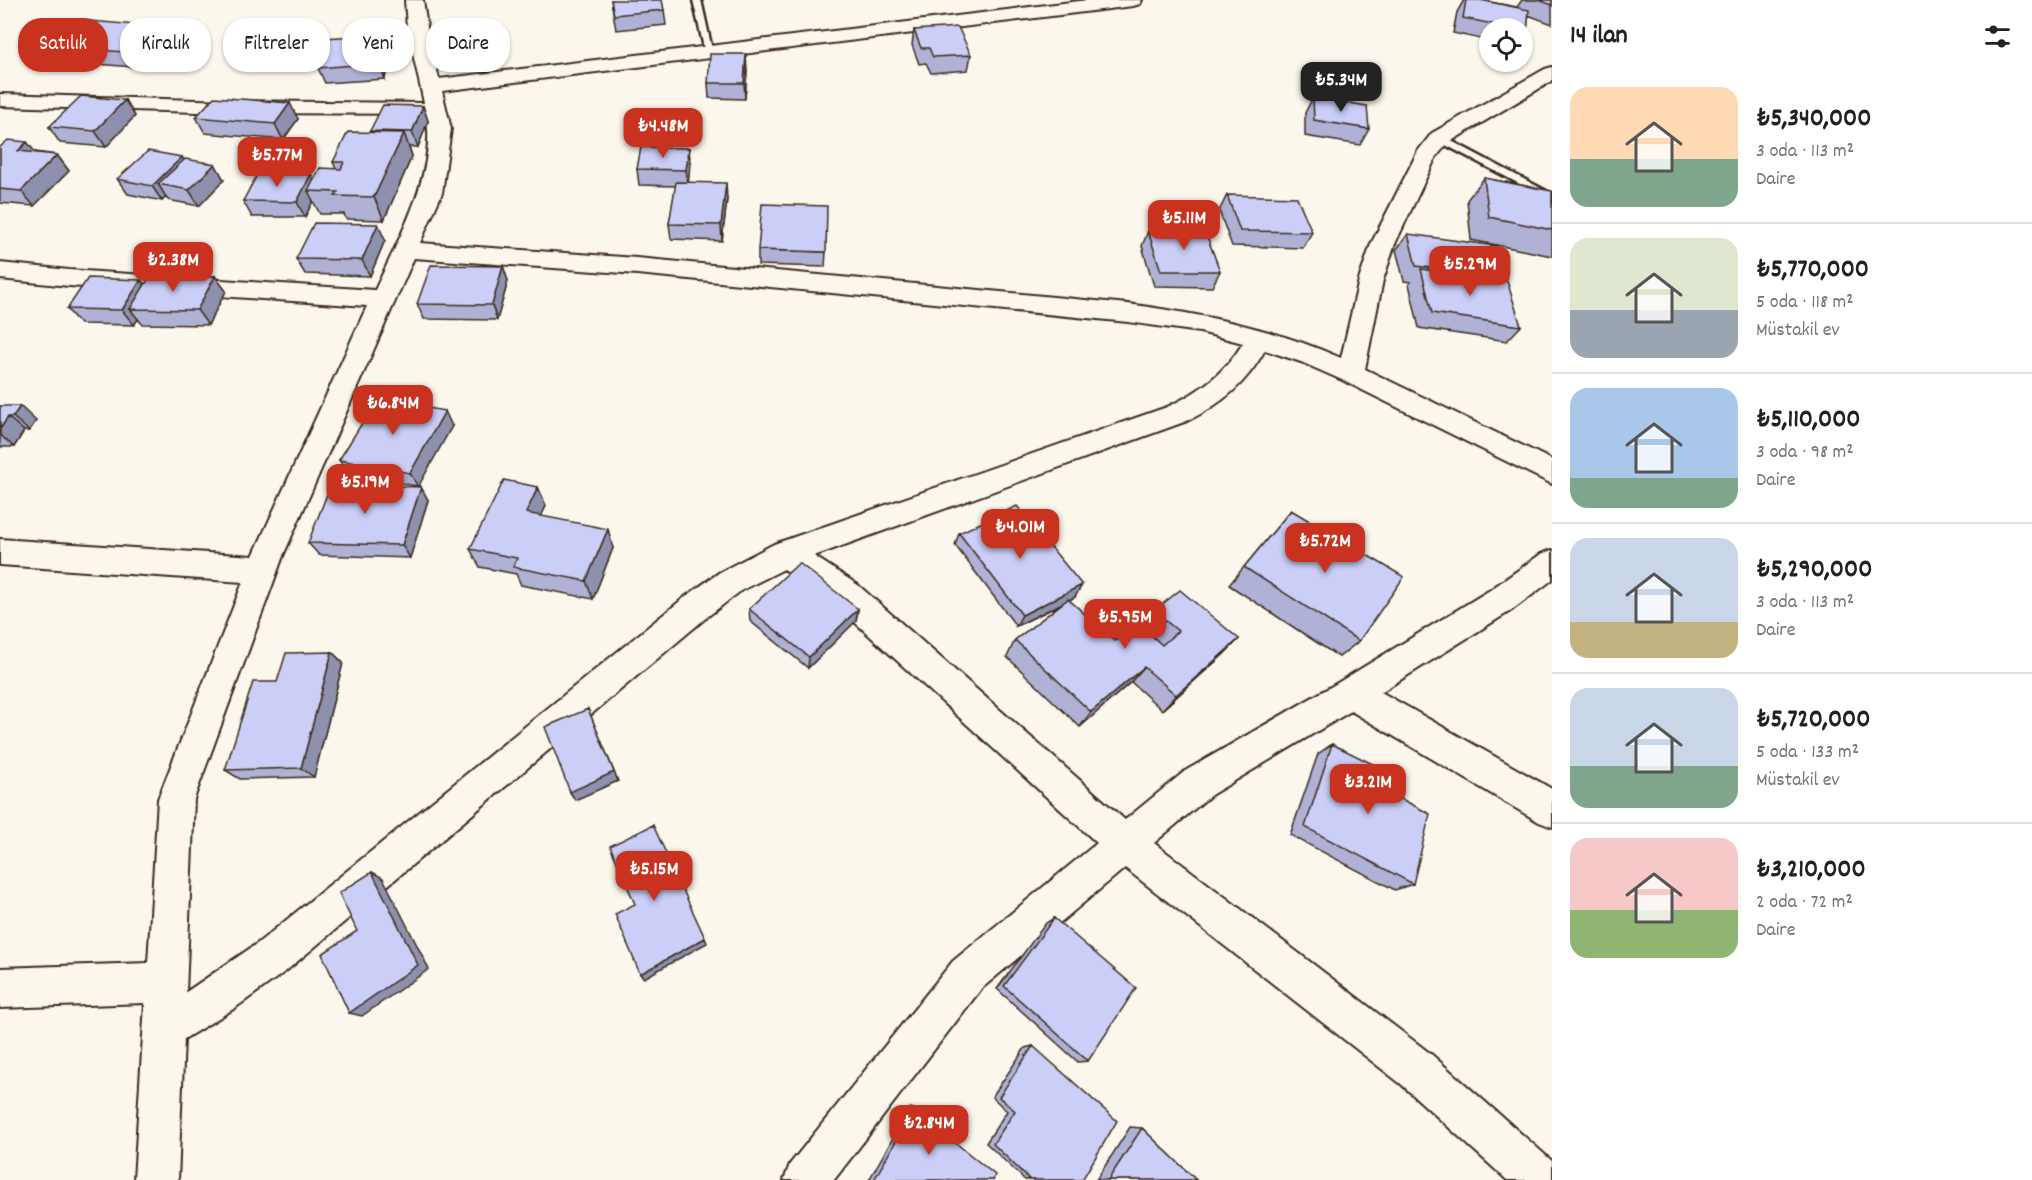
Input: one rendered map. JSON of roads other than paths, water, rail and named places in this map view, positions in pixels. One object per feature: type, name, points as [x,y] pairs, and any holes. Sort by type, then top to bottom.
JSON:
[{"type":"street","points":[[156,1180],[176,799],[263,570],[431,193],[440,129],[414,0]]},
{"type":"street","points":[[0,100],[230,107],[433,98],[710,52],[1133,0]]},
{"type":"street","points":[[1351,373],[1371,280],[1383,244],[1422,163],[1440,138],[1541,87],[1552,73]]},
{"type":"street","points":[[405,250],[637,266],[1128,313],[1200,323],[1259,338],[1310,355],[1552,473]]},
{"type":"street","points":[[0,271],[81,279],[383,299]]},
{"type":"street","points":[[164,1028],[221,994],[272,957],[696,607],[731,581],[785,553],[873,524],[1166,418],[1206,401],[1229,383],[1245,364],[1259,338]]},
{"type":"street","points":[[0,552],[263,570]]},
{"type":"street","points":[[785,553],[847,595],[1125,844],[1416,1069],[1540,1180]]},
{"type":"street","points":[[806,1180],[967,975],[1198,783],[1351,693],[1501,600],[1552,563]]},
{"type":"street","points":[[1351,693],[1552,809]]},
{"type":"street","points":[[0,988],[166,982]]},
{"type":"lane","points":[[697,0],[710,52]]},
{"type":"lane","points":[[1440,138],[1552,198]]}]
